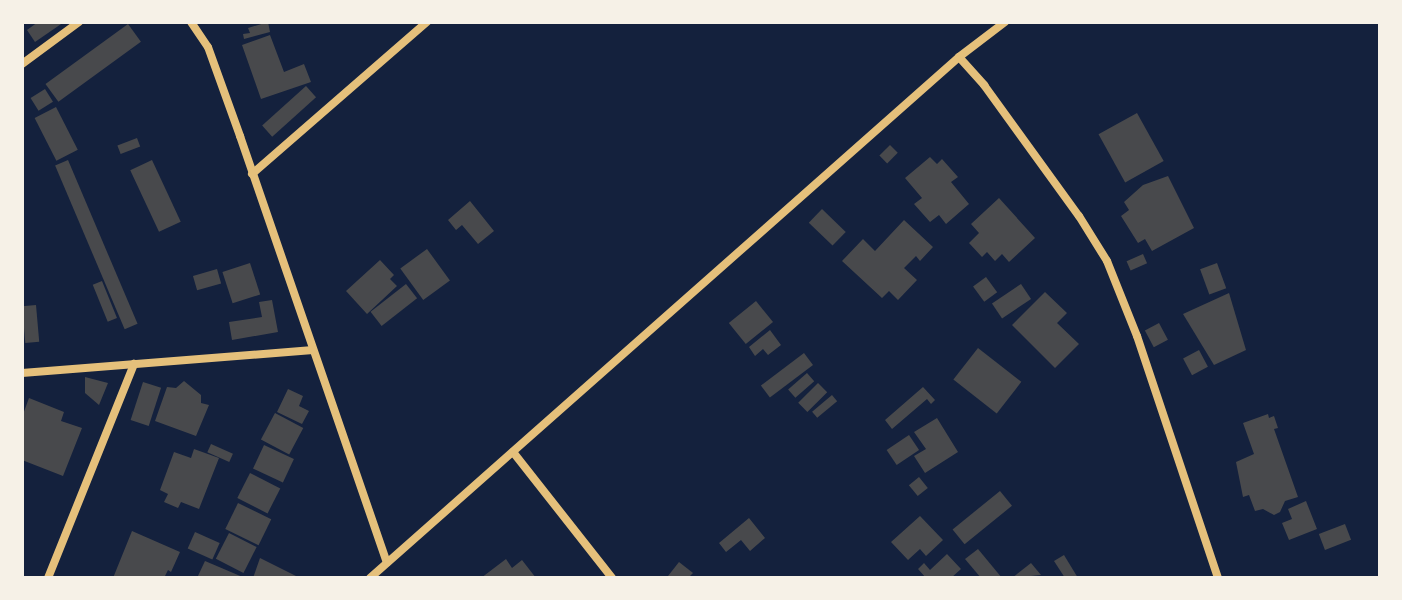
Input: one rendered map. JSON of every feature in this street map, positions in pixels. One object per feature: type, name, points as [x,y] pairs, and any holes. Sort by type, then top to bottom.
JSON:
[{"type":"street","points":[[22,64],[79,22]]},
{"type":"street","points":[[191,22],[208,47],[387,562]]},
{"type":"street","points":[[252,174],[427,22]]},
{"type":"street","points":[[370,578],[959,57],[1005,22]]},
{"type":"street","points":[[959,57],[984,85],[1079,216],[1107,261],[1137,336],[1218,578]]},
{"type":"street","points":[[22,373],[222,360],[313,350]]},
{"type":"street","points":[[48,578],[134,364]]},
{"type":"street","points":[[513,452],[612,578]]},
{"type":"building","points":[[38,22],[64,22],[35,42],[27,30]]},
{"type":"building","points":[[268,22],[270,32],[244,39],[243,34],[250,33],[248,28]]},
{"type":"building","points":[[128,24],[141,42],[58,102],[45,84]]},
{"type":"building","points":[[270,35],[284,72],[304,64],[311,82],[261,99],[242,45]]},
{"type":"building","points":[[306,86],[316,97],[272,137],[262,125]]},
{"type":"building","points":[[45,89],[53,102],[39,111],[31,98]]},
{"type":"building","points":[[56,107],[78,150],[56,161],[35,118]]},
{"type":"building","points":[[1137,113],[1164,161],[1125,182],[1099,134]]},
{"type":"building","points":[[137,138],[140,146],[121,154],[117,146]]},
{"type":"building","points":[[890,145],[898,153],[887,163],[879,156]]},
{"type":"building","points":[[930,157],[937,164],[942,159],[958,177],[951,182],[969,204],[946,224],[939,215],[930,222],[914,204],[922,198],[905,178]]},
{"type":"building","points":[[68,160],[138,324],[125,329],[55,165]]},
{"type":"building","points":[[152,160],[181,222],[159,232],[130,170]]},
{"type":"building","points":[[1168,176],[1194,228],[1152,251],[1145,239],[1138,243],[1121,216],[1129,210],[1124,202],[1143,185]]},
{"type":"building","points":[[999,198],[1035,238],[1009,262],[1002,254],[995,261],[987,252],[982,257],[969,243],[979,233],[971,224]]},
{"type":"building","points":[[470,201],[494,231],[478,244],[462,225],[456,230],[448,220]]},
{"type":"building","points":[[822,209],[846,232],[833,246],[809,223]]},
{"type":"building","points":[[904,220],[933,247],[920,261],[916,256],[904,268],[917,280],[898,300],[889,291],[882,298],[842,261],[863,239],[875,251]]},
{"type":"building","points":[[427,249],[450,281],[423,300],[400,268]]},
{"type":"building","points":[[1143,254],[1147,263],[1131,270],[1127,261]]},
{"type":"building","points":[[380,260],[394,275],[390,279],[397,286],[367,314],[346,291]]},
{"type":"building","points":[[250,263],[260,294],[233,303],[222,272]]},
{"type":"building","points":[[1217,263],[1226,288],[1209,295],[1200,269]]},
{"type":"building","points":[[217,269],[221,283],[197,290],[193,276]]},
{"type":"building","points":[[986,277],[997,292],[984,302],[973,286]]},
{"type":"building","points":[[102,281],[117,318],[108,322],[93,285]]},
{"type":"building","points":[[406,284],[417,298],[382,326],[371,312]]},
{"type":"building","points":[[1021,284],[1031,299],[1002,318],[992,304]]},
{"type":"building","points":[[1045,292],[1067,313],[1057,323],[1079,344],[1055,368],[1012,325]]},
{"type":"building","points":[[1229,293],[1246,350],[1214,365],[1183,314]]},
{"type":"building","points":[[272,300],[278,332],[232,340],[229,322],[262,317],[259,302]]},
{"type":"building","points":[[756,301],[773,322],[746,344],[729,323]]},
{"type":"building","points":[[36,305],[39,342],[25,343],[22,306]]},
{"type":"building","points":[[1159,323],[1168,340],[1154,347],[1145,331]]},
{"type":"building","points":[[770,330],[781,345],[768,355],[763,349],[755,356],[749,347]]},
{"type":"building","points":[[978,348],[1021,382],[997,413],[953,380]]},
{"type":"building","points":[[1199,350],[1208,367],[1192,375],[1183,358]]},
{"type":"building","points":[[804,353],[813,365],[770,397],[761,385]]},
{"type":"building","points":[[807,373],[814,381],[795,398],[788,389]]},
{"type":"building","points":[[85,377],[108,383],[99,405],[85,393]]},
{"type":"building","points":[[184,381],[201,395],[201,403],[209,405],[196,436],[155,421],[167,387],[176,388]]},
{"type":"building","points":[[143,382],[161,388],[149,426],[131,420]]},
{"type":"building","points":[[818,383],[827,392],[807,412],[798,403]]},
{"type":"building","points":[[923,387],[935,400],[931,404],[927,399],[892,429],[885,420]]},
{"type":"building","points":[[288,389],[303,396],[299,406],[309,411],[302,424],[277,412]]},
{"type":"building","points":[[832,395],[837,401],[817,418],[812,412]]},
{"type":"building","points":[[29,398],[64,412],[61,421],[82,428],[63,476],[22,460],[22,417]]},
{"type":"building","points":[[275,413],[303,428],[289,455],[261,439]]},
{"type":"building","points":[[1268,414],[1269,418],[1274,416],[1278,428],[1274,429],[1298,497],[1285,501],[1280,512],[1274,515],[1263,509],[1255,511],[1249,495],[1243,497],[1236,462],[1254,454],[1243,423]]},
{"type":"building","points":[[937,418],[958,452],[925,473],[914,456],[926,449],[914,432]]},
{"type":"building","points":[[909,435],[919,450],[897,465],[887,450]]},
{"type":"building","points":[[211,444],[233,454],[229,462],[207,452]]},
{"type":"building","points":[[264,445],[294,459],[283,483],[253,469]]},
{"type":"building","points":[[194,449],[219,458],[199,509],[181,502],[178,508],[164,502],[168,494],[160,490],[174,452],[191,458]]},
{"type":"building","points":[[250,473],[280,488],[268,513],[237,498]]},
{"type":"building","points":[[919,477],[928,488],[918,496],[909,485]]},
{"type":"building","points":[[1000,491],[1012,506],[965,544],[953,529]]},
{"type":"building","points":[[1306,501],[1317,529],[1289,540],[1282,523],[1292,519],[1288,509]]},
{"type":"building","points":[[238,503],[271,519],[259,545],[225,529]]},
{"type":"building","points":[[920,516],[943,540],[926,556],[920,549],[908,560],[891,542]]},
{"type":"building","points":[[749,518],[765,538],[750,551],[741,540],[726,552],[719,543]]},
{"type":"building","points":[[1345,524],[1351,540],[1325,550],[1319,534]]},
{"type":"building","points":[[132,531],[180,552],[171,572],[168,570],[164,578],[113,578]]},
{"type":"building","points":[[195,532],[220,543],[212,559],[188,548]]},
{"type":"building","points":[[229,533],[257,547],[243,573],[216,559]]},
{"type":"building","points":[[978,549],[1002,578],[981,578],[965,559]]},
{"type":"building","points":[[947,554],[961,569],[951,578],[926,578],[918,569],[924,563],[930,570]]},
{"type":"building","points":[[1064,555],[1078,578],[1065,578],[1054,561]]},
{"type":"building","points":[[260,558],[300,578],[253,578]]},
{"type":"building","points":[[506,559],[512,568],[522,560],[536,578],[481,578]]},
{"type":"building","points":[[205,561],[245,578],[197,578]]},
{"type":"building","points":[[679,562],[693,573],[688,578],[670,578],[668,576]]},
{"type":"building","points":[[1031,563],[1041,575],[1012,578]]}]
